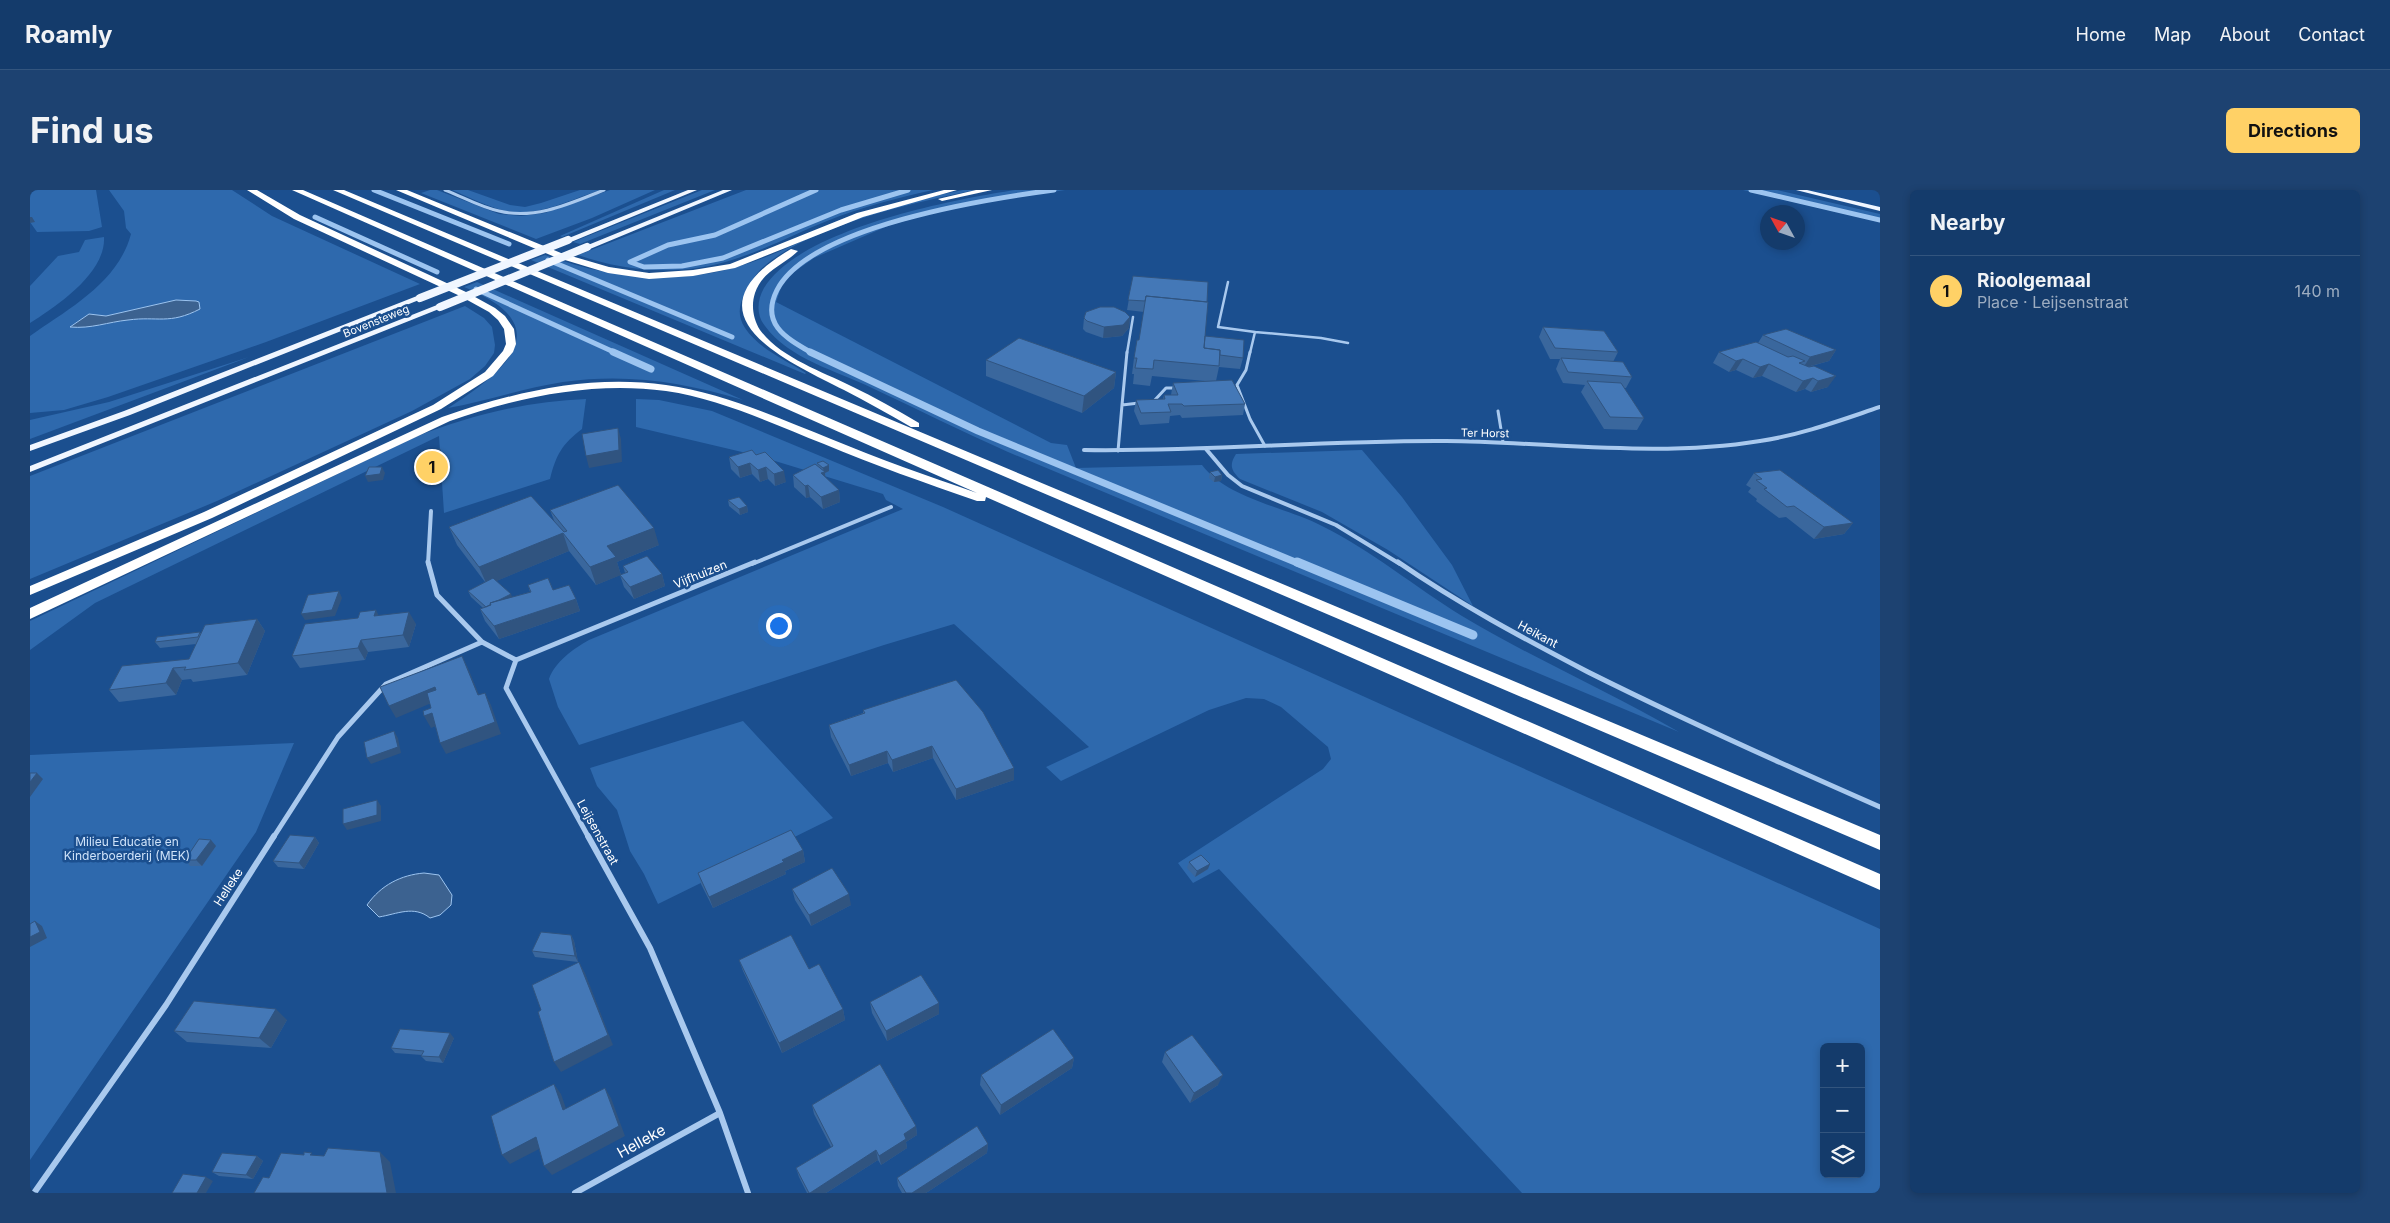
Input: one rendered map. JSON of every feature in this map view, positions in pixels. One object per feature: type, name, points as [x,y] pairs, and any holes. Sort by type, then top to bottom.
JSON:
[{"type":"highway","points":[[30,591],[208,515],[437,407],[489,374],[508,352],[511,344],[509,329],[502,318],[492,310],[463,294],[298,217],[251,190]]},
{"type":"highway","points":[[296,190],[1880,882]]},
{"type":"highway","points":[[337,190],[1880,843]]},
{"type":"highway","points":[[400,190],[558,255],[608,270],[649,276],[694,273],[745,262],[851,218],[894,204],[953,190]]},
{"type":"highway","points":[[971,457],[870,399],[802,365],[768,344],[752,326],[746,310],[748,293],[756,280],[777,260],[803,246],[851,225],[890,212],[988,190]]},
{"type":"highway","points":[[30,614],[446,419],[472,409],[532,394],[588,386],[666,388],[710,398],[783,424],[914,476],[1068,527]]},
{"type":"main road","name":"Bovensteweg","points":[[30,448],[127,413],[694,190]]},
{"type":"main road","name":"Bovensteweg","points":[[30,469],[440,307],[729,190]]},
{"type":"main road","points":[[1800,190],[1880,209]]},
{"type":"street","points":[[445,190],[500,212],[522,214],[550,209],[604,190]]},
{"type":"street","name":"Ter Horst","points":[[1084,450],[1118,451],[1446,441],[1598,447],[1707,447],[1761,441],[1815,428],[1880,407]]},
{"type":"street","name":"Heikant","points":[[1206,448],[1228,475],[1247,489],[1309,512],[1352,533],[1386,553],[1425,582],[1542,647],[1616,686],[1754,753],[1880,806]]},
{"type":"street","name":"Vijfhuizen","points":[[516,660],[891,507]]},
{"type":"street","points":[[431,511],[427,559],[437,596],[482,642],[516,660]]},
{"type":"street","name":"Helleke","points":[[34,1193],[166,1004],[338,737],[386,684],[482,642]]},
{"type":"street","name":"Leijsenstraat","points":[[516,660],[506,688],[650,948],[720,1113],[748,1193]]},
{"type":"street","name":"Helleke","points":[[575,1193],[720,1113]]},
{"type":"lane","points":[[1228,282],[1218,327],[1321,338],[1348,343]]},
{"type":"lane","points":[[1118,451],[1126,357],[1133,317]]},
{"type":"lane","points":[[1255,332],[1246,370],[1238,387],[1250,418],[1265,446]]},
{"type":"lane","points":[[1229,387],[1238,387]]},
{"type":"lane","points":[[1122,405],[1153,402],[1166,388],[1184,388]]},
{"type":"lane","points":[[1498,411],[1503,442]]},
{"type":"green space","points":[[30,190],[96,190],[102,227],[89,231],[37,232],[30,222]]},
{"type":"green space","points":[[109,190],[232,190],[272,216],[420,284],[266,342],[108,397],[64,410],[30,413],[30,336],[90,293],[115,267],[131,234],[126,228],[124,211]],"holes":[[[176,300],[199,302],[200,309],[173,318],[128,320],[86,327],[71,326],[89,314],[106,316]]]},
{"type":"green space","points":[[437,190],[499,214],[521,216],[545,213],[610,190],[655,190],[592,218],[536,239],[421,193]]},
{"type":"green space","points":[[452,190],[468,190],[510,205],[525,207],[580,190],[600,190],[542,210],[518,212],[492,207]]},
{"type":"green space","points":[[664,190],[675,190],[562,237],[560,236]]},
{"type":"green space","points":[[702,190],[715,190],[580,244],[573,242]]},
{"type":"green space","points":[[746,190],[933,190],[853,211],[747,255],[696,268],[676,270],[637,269],[617,266],[578,255]]},
{"type":"green space","points":[[963,190],[976,190],[892,209],[832,229],[804,241],[779,255],[753,278],[741,301],[740,315],[742,324],[758,342],[773,354],[805,374],[531,260],[545,255],[600,271],[655,277],[683,277],[710,273],[738,267],[766,257],[855,219],[915,201]]},
{"type":"green space","points":[[1015,190],[1065,190],[955,207],[890,225],[814,258],[784,279],[776,302],[1051,443],[1067,445],[1076,468],[1202,465],[1213,477],[1227,486],[1258,501],[1322,526],[1376,558],[1462,616],[1679,732],[974,437],[800,356],[775,337],[762,322],[758,307],[764,288],[782,267],[809,249],[842,234],[917,210],[953,201]]},
{"type":"green space","points":[[1743,190],[1777,190],[1880,214],[1880,222]]},
{"type":"green space","points":[[104,237],[103,250],[89,276],[66,298],[30,323],[30,286],[58,256],[79,252],[85,240]]},
{"type":"green space","points":[[477,282],[743,400],[676,384],[610,378],[563,382],[448,408],[489,379],[504,363],[514,348],[517,332],[510,317],[493,302],[464,287]]},
{"type":"green space","points":[[465,306],[484,318],[492,327],[495,345],[494,353],[485,366],[470,379],[412,411],[217,501],[30,579],[30,476]]},
{"type":"green space","points":[[249,357],[30,439],[30,420],[109,402]]},
{"type":"green space","points":[[586,399],[582,429],[569,440],[561,451],[550,479],[444,513],[439,436],[95,603],[30,650],[30,621],[413,438],[455,423],[520,406]]},
{"type":"green space","points":[[636,399],[659,400],[712,411],[943,507],[1880,929],[1880,1193],[1522,1193],[1219,869],[1193,883],[1178,863],[1323,769],[1331,759],[1328,747],[1281,707],[1264,699],[1246,698],[1209,710],[1061,781],[1046,767],[1089,747],[954,624],[884,645],[579,745],[558,707],[549,679],[560,662],[571,652],[589,640],[903,509],[886,500],[883,494],[759,456],[636,427]]},
{"type":"green space","points":[[1362,450],[1402,497],[1452,565],[1473,606],[1388,550],[1322,512],[1240,479],[1232,467],[1232,461],[1236,454]]},
{"type":"green space","points":[[743,721],[833,818],[658,904],[644,874],[630,851],[617,810],[597,786],[590,768]]},
{"type":"green space","name":"Milieu Educatie en Kinderboerderij (MEK)","points":[[294,743],[256,832],[30,1160],[30,755]]},
{"type":"shaded area","points":[[176,300],[199,302],[200,309],[180,317],[138,319],[85,327],[70,327],[89,314],[106,316]]},
{"type":"shaded area","points":[[424,873],[439,875],[452,895],[451,905],[440,915],[430,918],[424,914],[412,911],[379,917],[367,905],[392,882],[407,876]]},
{"type":"building","points":[[1133,276],[1208,282],[1207,302],[1146,296],[1145,301],[1128,300]]},
{"type":"building","points":[[1146,296],[1208,302],[1204,348],[1220,350],[1219,366],[1154,360],[1153,369],[1135,368],[1137,358],[1134,358]]},
{"type":"building","points":[[1100,307],[1114,307],[1125,312],[1130,317],[1123,325],[1104,327],[1087,321],[1084,318],[1086,312]]},
{"type":"building","points":[[1543,327],[1604,331],[1618,352],[1555,348]]},
{"type":"building","points":[[1786,329],[1836,350],[1810,357],[1763,335]]},
{"type":"building","points":[[1205,336],[1244,340],[1243,358],[1220,355],[1220,350],[1204,348]]},
{"type":"building","points":[[1019,338],[1116,372],[1084,396],[986,360]]},
{"type":"building","points":[[1756,342],[1788,357],[1793,356],[1805,361],[1799,363],[1809,367],[1814,366],[1836,376],[1818,381],[1813,378],[1803,381],[1769,364],[1760,367],[1743,359],[1736,361],[1719,352]]},
{"type":"building","points":[[1561,358],[1623,362],[1632,377],[1568,372]]},
{"type":"building","points":[[1232,380],[1245,404],[1184,406],[1182,404],[1168,404],[1171,412],[1141,413],[1136,400],[1165,399],[1164,395],[1178,395],[1173,383]]},
{"type":"building","points":[[1587,381],[1621,383],[1644,418],[1610,417]]},
{"type":"building","points":[[618,428],[619,450],[586,456],[582,434]]},
{"type":"building","points":[[440,449],[438,471],[419,474],[421,452]]},
{"type":"building","points":[[752,450],[756,455],[765,452],[784,471],[774,474],[766,467],[758,470],[750,463],[738,467],[729,457]]},
{"type":"building","points":[[823,461],[829,465],[823,468],[817,463]]},
{"type":"building","points":[[815,464],[825,472],[821,473],[839,490],[821,497],[793,475]]},
{"type":"building","points":[[369,467],[382,467],[380,474],[365,476]]},
{"type":"building","points":[[1218,470],[1222,475],[1215,477],[1210,472]]},
{"type":"building","points":[[1780,470],[1853,523],[1824,527],[1794,506],[1787,507],[1764,489],[1767,488],[1756,480],[1762,479],[1754,473]]},
{"type":"building","points":[[618,485],[654,528],[607,546],[616,557],[590,567],[563,533],[479,567],[449,527],[531,496],[564,532],[567,531],[550,510]]},
{"type":"building","points":[[739,497],[747,506],[739,509],[728,500]]},
{"type":"building","points":[[647,556],[662,574],[630,587],[620,575],[628,572],[623,566]]},
{"type":"building","points":[[493,578],[511,594],[490,603],[486,607],[468,591]]},
{"type":"building","points":[[548,578],[553,590],[569,585],[576,599],[494,626],[480,609],[491,605],[490,603],[531,592],[528,585]]},
{"type":"building","points":[[339,591],[332,610],[301,614],[308,595]]},
{"type":"building","points":[[376,610],[374,616],[409,612],[403,635],[361,640],[358,648],[292,656],[305,624],[358,618],[360,612]]},
{"type":"building","points":[[257,619],[238,663],[184,670],[186,667],[173,668],[166,683],[109,690],[122,666],[189,659],[205,625]]},
{"type":"building","points":[[200,632],[198,637],[155,642],[157,637]]},
{"type":"building","points":[[462,656],[478,695],[485,693],[495,722],[440,743],[432,713],[424,716],[423,711],[431,708],[427,693],[436,690],[435,687],[389,706],[380,687]]},
{"type":"building","points":[[956,680],[983,712],[1014,768],[956,789],[932,746],[892,760],[887,751],[849,765],[829,725],[865,713],[863,710]]},
{"type":"building","points":[[394,731],[398,747],[367,758],[364,742]]},
{"type":"building","points":[[30,773],[37,773],[30,782]]},
{"type":"building","points":[[377,800],[377,815],[343,824],[343,809]]},
{"type":"building","points":[[791,830],[803,850],[782,860],[784,862],[709,897],[698,873]]},
{"type":"building","points":[[290,835],[315,837],[299,863],[273,861]]},
{"type":"building","points":[[199,839],[211,840],[196,860],[185,860]]},
{"type":"building","points":[[1201,855],[1210,864],[1197,871],[1189,862]]},
{"type":"building","points":[[832,868],[849,894],[809,915],[792,889]]},
{"type":"building","points":[[35,921],[40,932],[30,937],[30,924]]},
{"type":"building","points":[[541,932],[571,935],[575,956],[532,951]]},
{"type":"building","points":[[791,935],[809,969],[819,964],[843,1009],[779,1043],[739,960]]},
{"type":"building","points":[[579,962],[608,1035],[554,1062],[538,1012],[541,1010],[532,985]]},
{"type":"building","points":[[921,975],[939,1003],[886,1031],[870,1002]]},
{"type":"building","points":[[194,1001],[276,1009],[259,1038],[174,1031]]},
{"type":"building","points":[[400,1029],[450,1033],[439,1057],[421,1056],[424,1051],[391,1048]]},
{"type":"building","points":[[1053,1029],[1074,1058],[1001,1105],[981,1075]]},
{"type":"building","points":[[1192,1035],[1223,1075],[1194,1093],[1165,1052]]},
{"type":"building","points":[[880,1064],[916,1126],[904,1134],[906,1139],[879,1156],[876,1150],[809,1193],[796,1168],[833,1146],[812,1105]]},
{"type":"building","points":[[554,1084],[563,1110],[605,1088],[619,1126],[544,1166],[536,1137],[502,1155],[491,1116]]},
{"type":"building","points":[[977,1126],[988,1144],[912,1193],[906,1193],[897,1178]]},
{"type":"building","points":[[328,1148],[380,1152],[387,1193],[254,1193],[263,1177],[269,1178],[281,1153],[304,1155],[304,1152],[312,1153],[310,1155],[324,1156]]},
{"type":"building","points":[[222,1153],[257,1156],[246,1175],[212,1172]]},
{"type":"building","points":[[183,1174],[206,1177],[197,1193],[172,1193]]},
{"type":"waterway","points":[[374,190],[509,244]]},
{"type":"waterway","points":[[816,190],[715,235],[668,245],[630,262],[644,267],[682,266],[723,258],[841,210],[908,190]]},
{"type":"waterway","points":[[811,353],[793,342],[778,329],[772,312],[777,290],[796,268],[825,249],[861,233],[902,219],[987,200],[1054,190]]},
{"type":"waterway","points":[[1751,190],[1880,220]]},
{"type":"waterway","points":[[315,217],[437,272]]},
{"type":"waterway","points":[[548,260],[732,337]]},
{"type":"waterway","points":[[476,289],[616,353]]},
{"type":"waterway","points":[[613,352],[651,369]]},
{"type":"waterway","points":[[811,353],[978,431],[1300,564]]},
{"type":"waterway","points":[[1297,562],[1473,635]]},
{"type":"place","name":"Rioolgemaal","points":[[432,467]]}]
